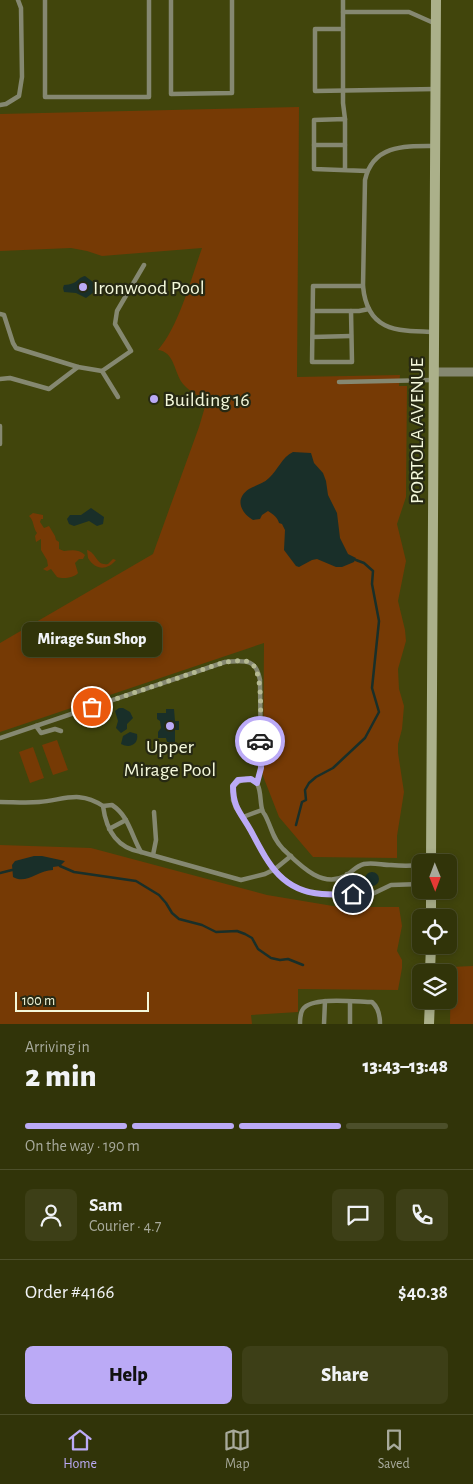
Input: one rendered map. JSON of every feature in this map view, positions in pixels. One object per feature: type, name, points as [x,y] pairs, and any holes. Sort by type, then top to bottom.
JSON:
[{"type":"main road","name":"PORTOLA AVENUE","points":[[431,854],[436,0]]},
{"type":"main road","points":[[429,1024],[430,1009]]},
{"type":"street","points":[[434,376],[473,372]]},
{"type":"lane","points":[[0,105],[6,104],[19,96],[22,77],[21,8],[18,0]]},
{"type":"lane","points":[[45,0],[45,97],[149,97],[150,0]]},
{"type":"lane","points":[[172,0],[171,94],[232,93],[232,0]]},
{"type":"lane","points":[[343,0],[345,170]]},
{"type":"lane","points":[[343,12],[409,12],[436,24]]},
{"type":"lane","points":[[343,29],[315,30],[315,91],[436,89]]},
{"type":"lane","points":[[345,119],[314,120],[314,169],[367,171]]},
{"type":"lane","points":[[314,145],[345,145]]},
{"type":"lane","points":[[434,332],[404,332],[384,326],[375,318],[370,309],[365,299],[363,286],[364,180],[367,171],[378,158],[395,148],[435,146]]},
{"type":"lane","points":[[0,314],[4,315],[16,348],[78,367],[102,371],[131,351],[115,324],[117,311],[144,265]]},
{"type":"lane","points":[[351,311],[352,362],[312,362],[313,286],[363,286]]},
{"type":"lane","points":[[313,311],[370,309]]},
{"type":"lane","points":[[313,337],[352,336]]},
{"type":"lane","points":[[0,379],[10,378],[49,389],[78,367]]},
{"type":"lane","points":[[102,371],[118,397]]},
{"type":"lane","points":[[339,382],[434,376]]},
{"type":"lane","points":[[0,426],[0,444]]},
{"type":"lane","points":[[0,738],[225,662],[245,660],[255,667],[260,680],[261,768],[257,783],[262,810],[273,837],[305,869],[331,880],[347,874],[363,864],[412,866]]},
{"type":"lane","points":[[36,726],[41,733],[56,729],[61,730]]},
{"type":"lane","points":[[257,783],[251,779],[238,780],[233,786],[233,800],[273,870],[292,886],[306,892],[325,895],[353,894],[366,897],[391,885],[412,884]]},
{"type":"lane","points":[[0,802],[40,802],[82,796],[103,806],[112,804],[126,820],[132,830],[134,841],[141,852]]},
{"type":"lane","points":[[103,806],[104,818],[109,829],[123,846],[131,850],[241,880],[254,878],[273,870],[291,856]]},
{"type":"lane","points":[[243,817],[262,810]]},
{"type":"lane","points":[[153,855],[156,840],[154,812]]},
{"type":"lane","points":[[109,829],[126,820]]},
{"type":"lane","points":[[347,874],[347,886],[353,894]]},
{"type":"lane","points":[[324,1024],[325,1001]]},
{"type":"lane","points":[[300,1024],[303,1009],[316,1002],[325,1001],[372,1002],[376,1005],[379,1012],[380,1024]]},
{"type":"lane","points":[[350,1002],[350,1024]]},
{"type":"shaded area","points":[[299,107],[297,377],[400,375],[399,386],[407,386],[406,497],[397,524],[406,561],[398,601],[406,641],[398,669],[399,689],[404,706],[398,753],[404,792],[397,836],[397,858],[313,857],[279,817],[263,776],[264,643],[0,732],[0,643],[153,554],[207,400],[194,394],[183,384],[171,359],[164,352],[158,350],[178,315],[202,248],[102,256],[71,248],[0,251],[0,114]]},
{"type":"shaded area","points":[[33,513],[43,515],[43,519],[40,522],[44,528],[49,526],[59,542],[59,549],[78,551],[85,555],[83,559],[79,559],[75,563],[78,573],[76,575],[68,578],[59,578],[51,569],[47,571],[43,569],[48,566],[47,560],[41,550],[41,539],[36,542],[35,536],[37,533],[29,516]]},
{"type":"shaded area","points":[[87,550],[101,563],[108,564],[113,559],[116,560],[109,566],[98,567],[88,558]]},
{"type":"shaded area","points":[[57,740],[68,770],[53,775],[42,745]]},
{"type":"shaded area","points":[[33,747],[44,778],[30,783],[19,752]]},
{"type":"shaded area","points":[[0,845],[91,848],[267,895],[339,907],[399,907],[402,926],[397,951],[402,960],[402,968],[398,990],[298,989],[298,1012],[251,1015],[252,1024],[0,1024]]},
{"type":"shaded area","points":[[473,966],[473,1024],[450,1024],[450,1009],[457,1009],[457,967]]},
{"type":"water","name":"Ironwood Pool","points":[[85,276],[93,282],[101,284],[103,289],[94,292],[86,298],[76,293],[64,292],[64,285],[75,283]]},
{"type":"water","points":[[293,452],[311,453],[314,463],[323,473],[328,495],[337,513],[340,538],[348,554],[356,558],[354,562],[342,567],[336,567],[317,559],[299,567],[296,566],[284,550],[285,530],[278,519],[268,511],[260,519],[253,520],[245,514],[241,506],[244,493],[267,480],[286,457]]},
{"type":"water","points":[[91,508],[104,517],[103,524],[97,526],[89,521],[74,526],[69,524],[67,519],[70,515],[81,515]]},
{"type":"water","points":[[119,708],[130,712],[133,718],[127,724],[127,729],[121,733],[116,728],[118,721],[115,711]]},
{"type":"water","name":"Upper Mirage Pool","points":[[166,709],[174,709],[175,721],[179,721],[179,730],[175,730],[175,742],[167,742],[166,738],[158,738],[158,732],[161,728],[160,721],[157,719],[157,713],[166,713]]},
{"type":"water","points":[[130,732],[137,734],[135,743],[131,746],[121,744],[123,736]]},
{"type":"water","points":[[34,856],[65,861],[60,866],[53,867],[53,870],[27,878],[18,879],[13,877],[12,865],[15,861]]},
{"type":"water","points":[[369,872],[375,872],[379,879],[375,886],[369,886],[365,882],[365,876]]},
{"type":"waterway","points":[[296,825],[302,802],[306,800],[305,790],[309,783],[333,768],[365,738],[379,712],[372,688],[379,621],[372,584],[373,571],[364,563],[356,560]]},
{"type":"waterway","points":[[60,866],[74,872],[136,881],[159,895],[172,913],[179,919],[202,925],[216,932],[237,931],[252,938],[258,949],[271,958],[288,959],[303,965]]},
{"type":"waterway","points":[[0,873],[12,870]]},
{"type":"way so far","points":[[92,707],[225,662],[245,660],[252,663],[260,680],[260,741]]},
{"type":"place","name":"Ironwood Pool","points":[[83,287]]},
{"type":"place","name":"Building 16","points":[[154,399]]},
{"type":"place","name":"Mirage Sun Shop","points":[[92,707]]},
{"type":"place","name":"Upper Mirage Pool","points":[[170,726]]},
{"type":"route","points":[[260,741],[261,768],[257,783],[251,779],[238,780],[233,786],[233,800],[273,870],[292,886],[306,892],[331,895],[353,894]]}]
